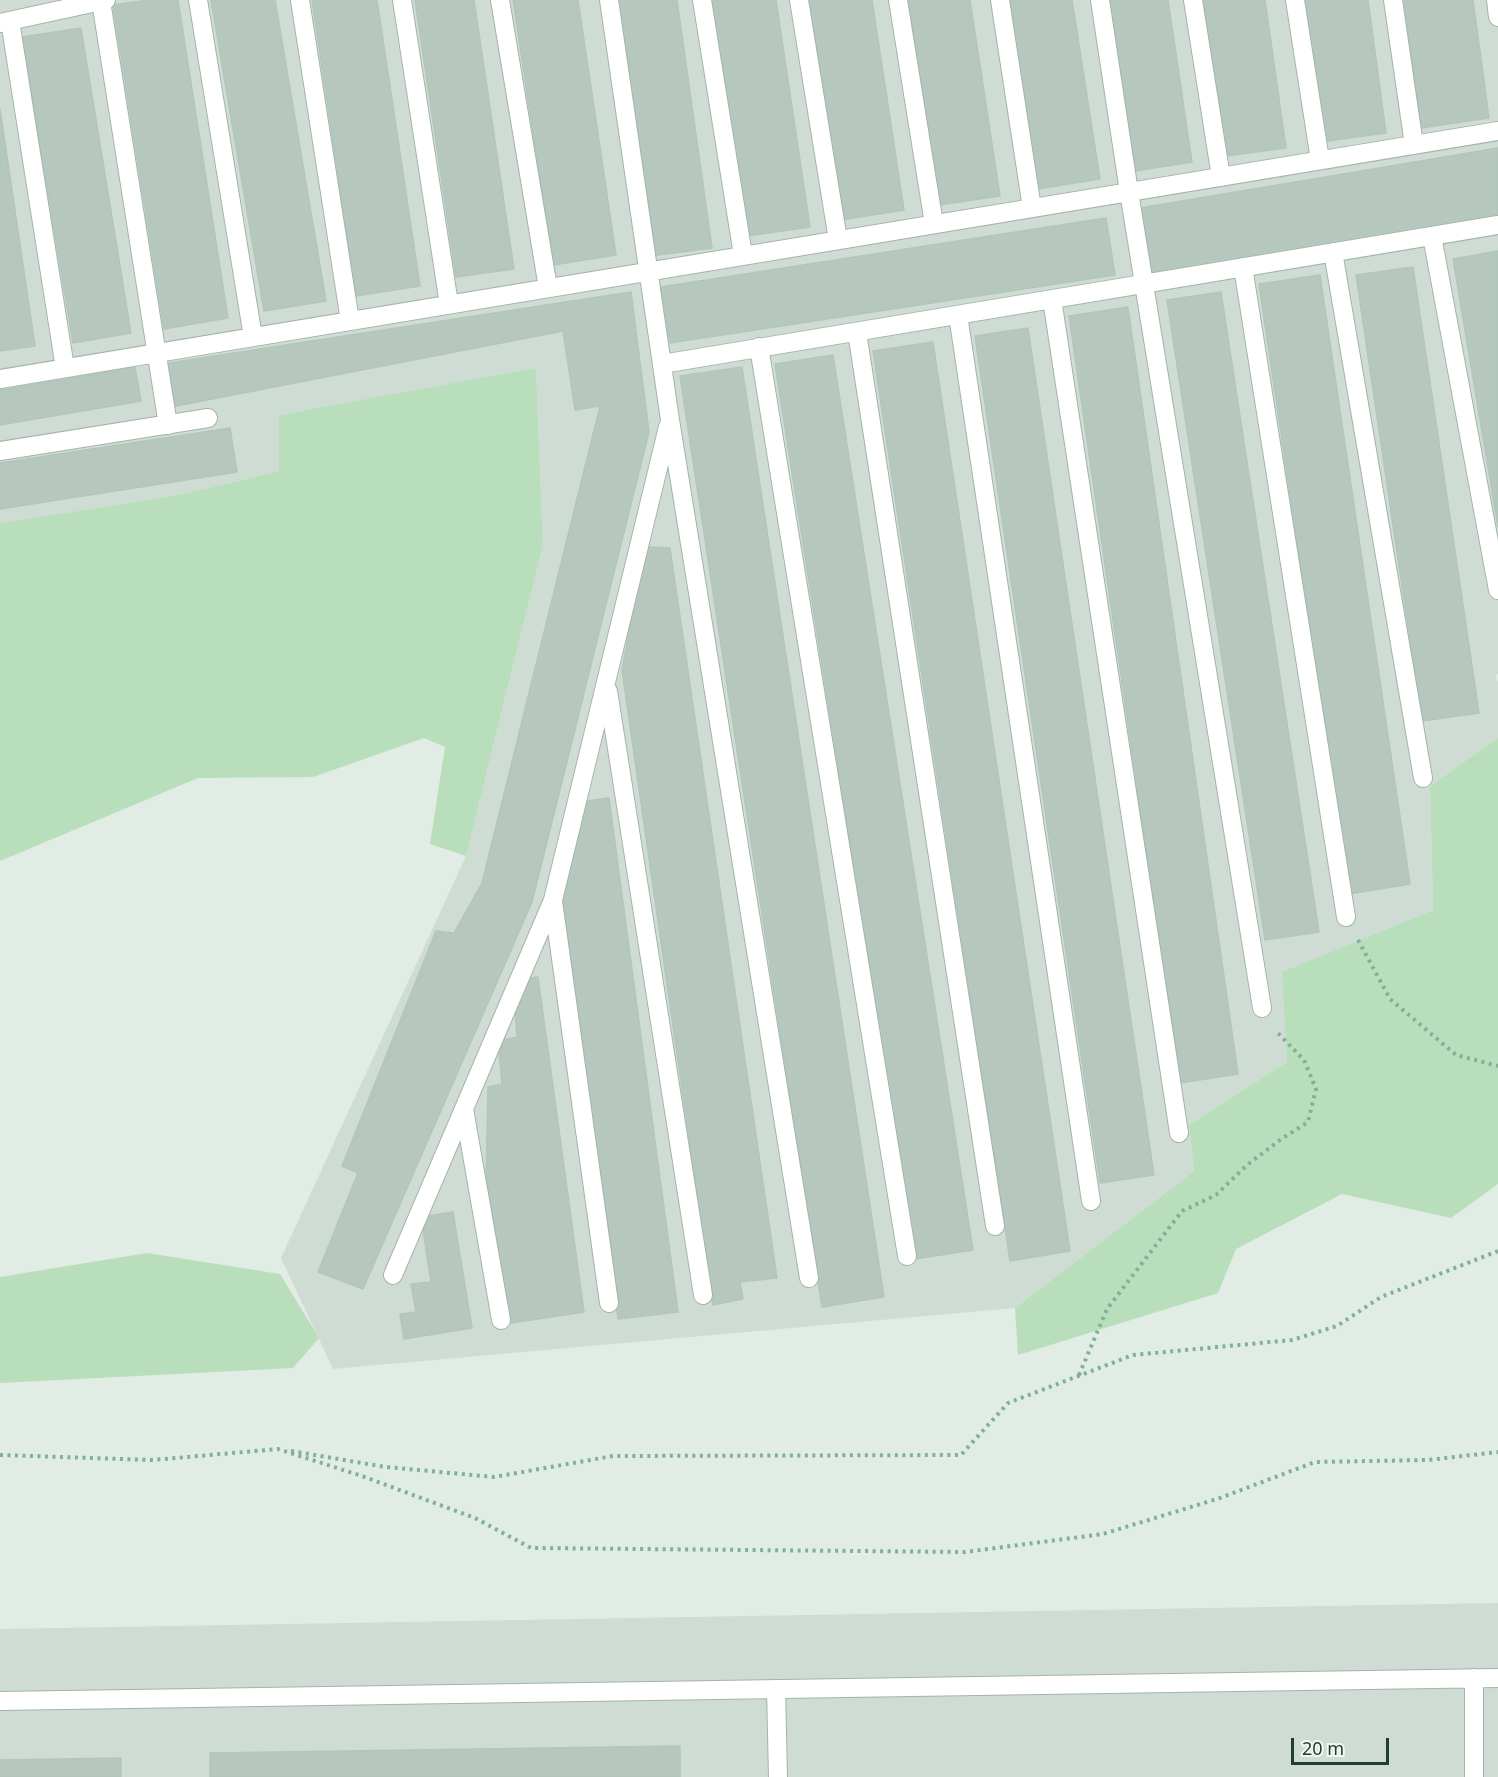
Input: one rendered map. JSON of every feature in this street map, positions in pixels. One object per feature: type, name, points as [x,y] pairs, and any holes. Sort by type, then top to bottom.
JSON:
[{"type":"lane","points":[[198,0],[253,337]]},
{"type":"lane","points":[[300,0],[350,321]]},
{"type":"lane","points":[[402,0],[449,304]]},
{"type":"lane","points":[[500,0],[548,288]]},
{"type":"lane","points":[[609,0],[670,420],[809,1278]]},
{"type":"lane","points":[[702,0],[743,255]]},
{"type":"lane","points":[[799,0],[838,240]]},
{"type":"lane","points":[[898,0],[934,224]]},
{"type":"lane","points":[[1000,0],[1032,208]]},
{"type":"lane","points":[[1100,0],[1129,192],[1262,1008]]},
{"type":"lane","points":[[1193,0],[1221,177]]},
{"type":"lane","points":[[1295,0],[1320,160]]},
{"type":"lane","points":[[1393,0],[1414,144]]},
{"type":"lane","points":[[1496,0],[1498,17]]},
{"type":"lane","points":[[65,368],[5,22],[104,1],[168,425]]},
{"type":"lane","points":[[0,379],[1498,131]]},
{"type":"lane","points":[[662,364],[1498,225]]},
{"type":"lane","points":[[1432,236],[1498,590]]},
{"type":"lane","points":[[1333,252],[1423,778]]},
{"type":"lane","points":[[1243,267],[1346,918]]},
{"type":"lane","points":[[1052,299],[1179,1133]]},
{"type":"lane","points":[[958,315],[1091,1201]]},
{"type":"lane","points":[[857,332],[995,1226]]},
{"type":"lane","points":[[759,347],[907,1256]]},
{"type":"lane","points":[[0,451],[208,418]]},
{"type":"lane","points":[[393,1275],[553,900],[670,420]]},
{"type":"lane","points":[[606,683],[703,1295]]},
{"type":"lane","points":[[553,900],[609,1303]]},
{"type":"lane","points":[[464,1109],[501,1320]]},
{"type":"lane","points":[[1474,1678],[1474,1777]]},
{"type":"lane","points":[[0,1701],[1498,1678]]},
{"type":"lane","points":[[776,1689],[778,1777]]},
{"type":"path","points":[[1346,918],[1390,999],[1456,1055],[1498,1066]]},
{"type":"path","points":[[1079,1376],[1107,1310],[1182,1211],[1216,1195],[1247,1165],[1308,1122],[1316,1089],[1304,1060],[1276,1032],[1262,1008]]},
{"type":"path","points":[[0,1455],[153,1460],[279,1449],[386,1467],[494,1477],[613,1456],[962,1455],[1008,1403],[1133,1355],[1292,1340],[1336,1326],[1381,1298],[1498,1251]]},
{"type":"path","points":[[279,1449],[362,1476],[475,1518],[531,1548],[965,1552],[1103,1534],[1220,1498],[1315,1462],[1428,1460],[1498,1452]]},
{"type":"shaded area","points":[[0,0],[1498,0],[1498,674],[1495,675],[1498,682],[1498,738],[1430,786],[1433,910],[1283,972],[1287,1062],[1189,1125],[1194,1171],[1015,1308],[333,1369],[281,1258],[466,856],[543,545],[536,369],[279,415],[279,471],[179,495],[0,523]]},
{"type":"shaded area","points":[[1498,1603],[1498,1777],[0,1777],[0,1629]]},
{"type":"green space","points":[[536,368],[543,545],[466,856],[430,844],[445,747],[424,738],[313,777],[198,778],[0,861],[0,523],[179,495],[279,471],[279,415]]},
{"type":"green space","points":[[1498,738],[1498,1184],[1451,1218],[1342,1194],[1236,1249],[1218,1293],[1018,1355],[1015,1308],[1194,1171],[1189,1125],[1287,1062],[1282,972],[1433,910],[1430,786]]},
{"type":"green space","points":[[147,1253],[280,1274],[319,1338],[293,1368],[0,1383],[0,1277]]},
{"type":"building","points":[[148,0],[178,0],[228,318],[164,329],[113,5]]},
{"type":"building","points":[[211,0],[275,0],[326,301],[264,311]]},
{"type":"building","points":[[312,0],[377,0],[420,286],[356,296]]},
{"type":"building","points":[[415,0],[474,0],[514,269],[456,277]]},
{"type":"building","points":[[513,0],[578,0],[616,255],[553,265]]},
{"type":"building","points":[[615,0],[677,0],[712,248],[651,256]]},
{"type":"building","points":[[711,0],[776,0],[810,227],[747,236]]},
{"type":"building","points":[[808,0],[872,0],[904,210],[841,220]]},
{"type":"building","points":[[908,0],[970,0],[1000,196],[939,205]]},
{"type":"building","points":[[1007,0],[1072,0],[1100,179],[1037,189]]},
{"type":"building","points":[[1109,0],[1168,0],[1192,162],[1135,171]]},
{"type":"building","points":[[1203,0],[1265,0],[1286,148],[1226,156]]},
{"type":"building","points":[[1300,0],[1368,0],[1386,133],[1320,142]]},
{"type":"building","points":[[1404,0],[1473,0],[1489,118],[1421,128]]},
{"type":"building","points":[[81,28],[131,333],[73,343],[22,37]]},
{"type":"building","points":[[0,109],[35,346],[0,351]]},
{"type":"building","points":[[1498,148],[1498,215],[1150,274],[1140,208]]},
{"type":"building","points":[[1106,218],[1115,275],[670,343],[661,287]]},
{"type":"building","points":[[1498,251],[1498,527],[1453,259]]},
{"type":"building","points":[[1413,267],[1479,713],[1422,721],[1356,275]]},
{"type":"building","points":[[1320,275],[1410,884],[1349,894],[1259,284]]},
{"type":"building","points":[[631,292],[649,432],[532,902],[363,1289],[318,1272],[358,1173],[342,1166],[436,931],[454,933],[482,883],[600,406],[575,410],[563,331],[171,407],[162,364]]},
{"type":"building","points":[[1221,292],[1319,932],[1265,940],[1167,300]]},
{"type":"building","points":[[1128,307],[1238,1074],[1180,1083],[1069,316]]},
{"type":"building","points":[[1028,328],[1154,1175],[1100,1183],[975,336]]},
{"type":"building","points":[[933,342],[1070,1251],[1010,1261],[873,351]]},
{"type":"building","points":[[833,355],[973,1250],[915,1259],[775,364]]},
{"type":"building","points":[[135,367],[141,401],[0,425],[0,390]]},
{"type":"building","points":[[742,367],[884,1297],[822,1307],[680,376]]},
{"type":"building","points":[[230,428],[237,472],[0,509],[0,463]]},
{"type":"building","points":[[645,547],[670,548],[777,1278],[740,1282],[743,1299],[713,1305],[622,670]]},
{"type":"building","points":[[609,798],[678,1312],[618,1319],[561,909],[586,801]]},
{"type":"building","points":[[538,977],[584,1312],[511,1323],[486,1182],[488,1087],[502,1084],[498,1041],[517,1037],[515,1010],[525,979]]},
{"type":"building","points":[[453,1212],[472,1328],[404,1339],[400,1314],[416,1312],[411,1284],[431,1282],[421,1217]]},
{"type":"building","points":[[680,1746],[680,1777],[210,1777],[210,1753]]},
{"type":"building","points":[[121,1758],[121,1777],[0,1777],[0,1760]]}]
